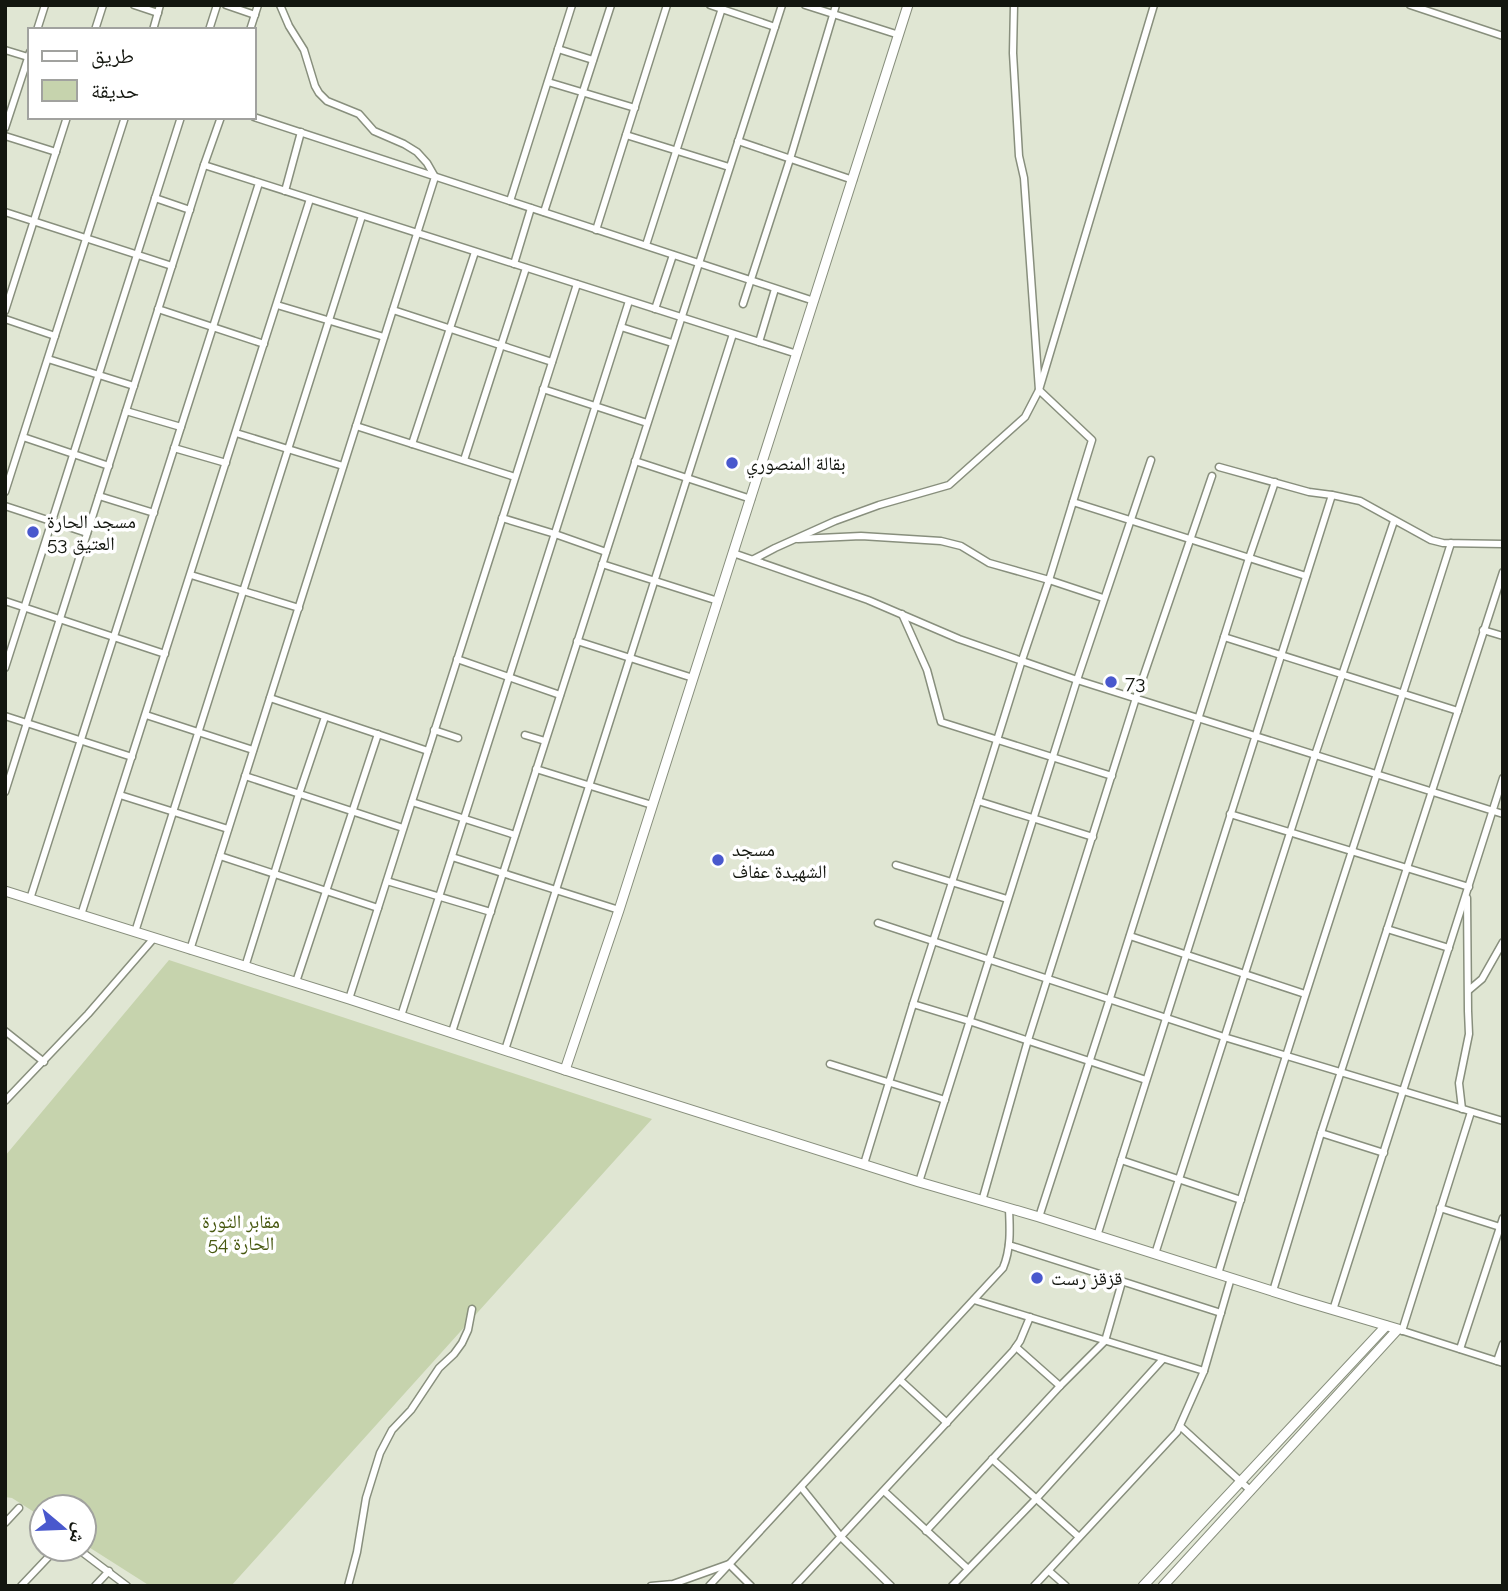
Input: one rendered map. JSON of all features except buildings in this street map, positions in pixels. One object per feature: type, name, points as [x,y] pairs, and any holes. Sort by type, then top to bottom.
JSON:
[{"type":"main road","points":[[565,1070],[908,5]]},
{"type":"main road","points":[[5,891],[919,1182],[1400,1330],[1163,1586]]},
{"type":"main road","points":[[1143,1586],[1386,1325]]},
{"type":"street","points":[[38,28],[45,5]]},
{"type":"street","points":[[96,28],[103,5]]},
{"type":"street","points":[[134,5],[159,9],[154,28]]},
{"type":"street","points":[[210,28],[217,5]]},
{"type":"street","points":[[226,5],[255,15]]},
{"type":"street","points":[[251,28],[258,5]]},
{"type":"street","points":[[190,950],[435,177],[417,152],[374,131],[359,114],[327,101],[319,93],[314,86],[304,50],[280,5]]},
{"type":"street","points":[[510,201],[572,5]]},
{"type":"street","points":[[544,212],[611,5]]},
{"type":"street","points":[[596,230],[667,5]]},
{"type":"street","points":[[710,5],[775,27]]},
{"type":"street","points":[[452,1032],[782,5]]},
{"type":"street","points":[[805,5],[899,35]]},
{"type":"street","points":[[743,304],[836,5]]},
{"type":"street","points":[[864,1164],[1092,440],[1039,390],[1024,178],[1018,143],[1013,53],[1014,5]]},
{"type":"street","points":[[754,559],[835,521],[949,485],[1025,417],[1039,390],[1154,5]]},
{"type":"street","points":[[1410,5],[1503,36]]},
{"type":"street","points":[[646,245],[722,7]]},
{"type":"street","points":[[558,49],[593,60]]},
{"type":"street","points":[[5,50],[28,55]]},
{"type":"street","points":[[5,128],[28,58]]},
{"type":"street","points":[[548,82],[635,108]]},
{"type":"street","points":[[19,85],[28,87]]},
{"type":"street","points":[[256,118],[814,301]]},
{"type":"street","points":[[5,311],[66,119]]},
{"type":"street","points":[[5,492],[8,475],[23,437],[124,119]]},
{"type":"street","points":[[5,668],[180,119]]},
{"type":"street","points":[[5,792],[218,119]]},
{"type":"street","points":[[285,191],[301,132]]},
{"type":"street","points":[[626,135],[729,167]]},
{"type":"street","points":[[5,136],[56,152]]},
{"type":"street","points":[[738,141],[853,180]]},
{"type":"street","points":[[204,165],[797,354]]},
{"type":"street","points":[[30,899],[259,183]]},
{"type":"street","points":[[155,198],[190,210]]},
{"type":"street","points":[[81,915],[310,199]]},
{"type":"street","points":[[514,264],[531,208]]},
{"type":"street","points":[[5,212],[172,266]]},
{"type":"street","points":[[135,932],[362,216]]},
{"type":"street","points":[[412,444],[475,251]]},
{"type":"street","points":[[655,309],[673,255]]},
{"type":"street","points":[[464,460],[526,268]]},
{"type":"street","points":[[349,999],[576,284]]},
{"type":"street","points":[[759,342],[775,289]]},
{"type":"street","points":[[401,1016],[629,301]]},
{"type":"street","points":[[277,305],[384,337]]},
{"type":"street","points":[[158,309],[264,344]]},
{"type":"street","points":[[393,310],[552,362]]},
{"type":"street","points":[[5,319],[55,336]]},
{"type":"street","points":[[621,327],[672,343]]},
{"type":"street","points":[[505,1050],[733,334]]},
{"type":"street","points":[[48,359],[134,386]]},
{"type":"street","points":[[543,389],[647,423]]},
{"type":"street","points":[[126,411],[181,428]]},
{"type":"street","points":[[356,426],[515,477]]},
{"type":"street","points":[[236,433],[343,466]]},
{"type":"street","points":[[23,437],[109,466]]},
{"type":"street","points":[[174,448],[226,463]]},
{"type":"street","points":[[919,1182],[1077,680],[1151,460]]},
{"type":"street","points":[[635,461],[751,499]]},
{"type":"street","points":[[1219,467],[1309,492],[1360,501],[1431,540],[1443,543],[1503,544]]},
{"type":"street","points":[[982,1201],[1028,1040],[1136,698],[1212,476]]},
{"type":"street","points":[[1039,1217],[1275,482]]},
{"type":"street","points":[[1097,1236],[1332,495]]},
{"type":"street","points":[[99,496],[154,513]]},
{"type":"street","points":[[1073,502],[1306,576]]},
{"type":"street","points":[[5,506],[87,533]]},
{"type":"street","points":[[502,518],[606,552]]},
{"type":"street","points":[[1156,1254],[1314,755],[1394,521]]},
{"type":"street","points":[[792,540],[861,537],[941,541],[961,546],[989,563],[1104,598]]},
{"type":"street","points":[[1218,1274],[1305,994],[1451,543]]},
{"type":"street","points":[[733,553],[1077,680],[1503,814]]},
{"type":"street","points":[[602,564],[718,601]]},
{"type":"street","points":[[1273,1291],[1321,1133],[1503,572]]},
{"type":"street","points":[[191,575],[299,608]]},
{"type":"street","points":[[5,601],[165,654]]},
{"type":"street","points":[[902,614],[927,670],[941,722],[1112,776]]},
{"type":"street","points":[[1483,630],[1503,636]]},
{"type":"street","points":[[1224,637],[1458,711]]},
{"type":"street","points":[[577,641],[693,678]]},
{"type":"street","points":[[457,659],[560,695]]},
{"type":"street","points":[[270,698],[428,751]]},
{"type":"street","points":[[146,715],[253,750]]},
{"type":"street","points":[[5,716],[132,757]]},
{"type":"street","points":[[245,967],[325,717]]},
{"type":"street","points":[[434,730],[457,738]]},
{"type":"street","points":[[296,982],[378,734]]},
{"type":"street","points":[[525,735],[545,741]]},
{"type":"street","points":[[536,769],[652,806]]},
{"type":"street","points":[[245,776],[403,828]]},
{"type":"street","points":[[1333,1310],[1503,778]]},
{"type":"street","points":[[120,795],[228,829]]},
{"type":"street","points":[[978,801],[1093,837]]},
{"type":"street","points":[[412,802],[515,835]]},
{"type":"street","points":[[1230,814],[1407,868],[1468,890]]},
{"type":"street","points":[[220,856],[378,908]]},
{"type":"street","points":[[452,857],[618,910]]},
{"type":"street","points":[[896,865],[1007,899]]},
{"type":"street","points":[[387,881],[491,912]]},
{"type":"street","points":[[1462,1110],[1459,1083],[1469,1034],[1468,890]]},
{"type":"street","points":[[878,923],[1224,1037],[1503,1121]]},
{"type":"street","points":[[1387,929],[1449,948]]},
{"type":"street","points":[[1130,936],[1305,994]]},
{"type":"street","points":[[5,1101],[115,985],[154,938]]},
{"type":"street","points":[[1469,990],[1482,979],[1503,942]]},
{"type":"street","points":[[913,1004],[1146,1080]]},
{"type":"street","points":[[5,1031],[44,1062]]},
{"type":"street","points":[[830,1064],[944,1100]]},
{"type":"street","points":[[1471,1112],[1400,1330],[1500,1362],[1503,1344]]},
{"type":"street","points":[[1321,1133],[1384,1153]]},
{"type":"street","points":[[1121,1160],[1241,1200]]},
{"type":"street","points":[[1440,1208],[1500,1227]]},
{"type":"street","points":[[709,1586],[1003,1268],[1008,1256],[1009,1209]]},
{"type":"street","points":[[1460,1349],[1503,1218]]},
{"type":"street","points":[[1009,1245],[1221,1313]]},
{"type":"street","points":[[1034,1586],[1174,1437],[1204,1371],[1231,1278]]},
{"type":"street","points":[[926,1531],[1105,1341],[1122,1282]]},
{"type":"street","points":[[974,1300],[1204,1371]]},
{"type":"street","points":[[348,1586],[366,1498],[385,1441],[411,1410],[439,1368],[462,1343],[472,1309]]},
{"type":"street","points":[[795,1586],[1016,1347],[1030,1317]]},
{"type":"street","points":[[1016,1347],[1060,1386]]},
{"type":"street","points":[[952,1586],[1036,1499],[1163,1359]]},
{"type":"street","points":[[900,1380],[947,1423]]},
{"type":"street","points":[[1180,1426],[1251,1491]]},
{"type":"street","points":[[992,1459],[1079,1537]]},
{"type":"street","points":[[801,1487],[841,1538],[891,1586]]},
{"type":"street","points":[[884,1491],[968,1569]]},
{"type":"street","points":[[5,1523],[19,1508]]},
{"type":"street","points":[[21,1586],[42,1563]]},
{"type":"street","points":[[98,1563],[127,1586]]},
{"type":"street","points":[[651,1586],[673,1584],[729,1564]]},
{"type":"street","points":[[729,1564],[751,1586]]},
{"type":"street","points":[[1048,1570],[1066,1586]]},
{"type":"street","points":[[95,1586],[109,1571]]},
{"type":"green space","name":"مقابر الثورة الحارة 54","points":[[169,960],[652,1119],[231,1586],[150,1586],[98,1553],[98,1493],[28,1493],[28,1508],[12,1498],[5,1497],[5,1156]]},
{"type":"place","name":"بقالة المنصوري","points":[[732,463]]},
{"type":"place","name":"مسجد الحارة 53 العتيق","points":[[33,532]]},
{"type":"place","name":"73","points":[[1111,682]]},
{"type":"place","name":"مسجد الشهيدة عفاف","points":[[718,860]]},
{"type":"place","name":"قزقز رست","points":[[1037,1278]]}]
